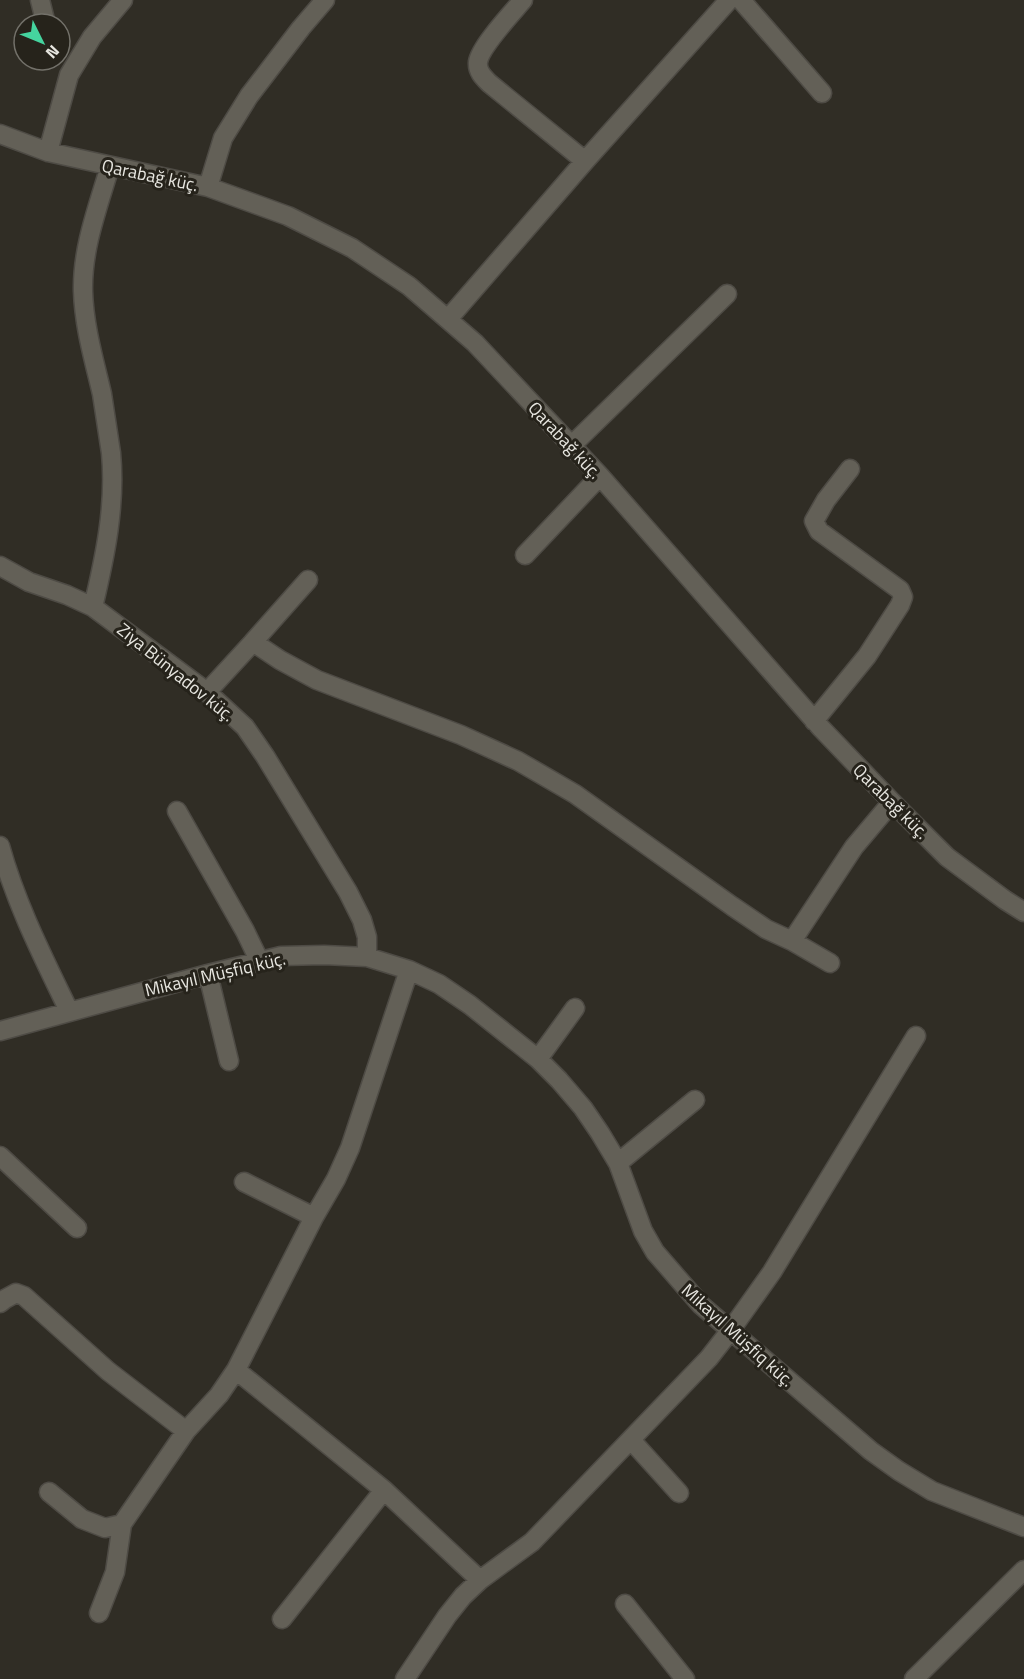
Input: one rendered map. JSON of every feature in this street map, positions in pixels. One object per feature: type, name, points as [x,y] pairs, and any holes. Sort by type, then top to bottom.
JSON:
[{"type":"street","points":[[48,152],[69,75],[92,37],[123,0]]},
{"type":"street","points":[[208,187],[223,138],[244,104],[301,27],[325,0]]},
{"type":"street","points":[[523,0],[481,52],[478,64],[482,75],[585,161]]},
{"type":"street","points":[[448,319],[729,0]]},
{"type":"street","points":[[741,0],[822,93]]},
{"type":"street","name":"Qarabağ küç.","points":[[0,134],[48,152],[208,187],[288,216],[352,248],[409,285],[475,343],[600,476],[814,721],[892,802],[947,857],[1024,912]]},
{"type":"street","points":[[93,607],[107,546],[111,498],[111,455],[102,397],[86,323],[83,290],[85,252],[110,166]]},
{"type":"street","points":[[571,446],[727,294]]},
{"type":"street","points":[[814,721],[867,656],[903,597],[900,590],[819,531],[814,521],[826,500],[850,470]]},
{"type":"street","points":[[525,555],[600,476]]},
{"type":"street","name":"Ziya Bünyadov küç.","points":[[1,569],[93,607],[207,692],[245,727],[348,892],[362,920],[367,937],[367,957]]},
{"type":"street","points":[[207,692],[308,580]]},
{"type":"street","points":[[253,642],[317,680],[461,735],[518,761],[575,794],[758,923],[830,963]]},
{"type":"street","points":[[792,941],[854,847],[892,802]]},
{"type":"street","points":[[177,811],[259,960]]},
{"type":"street","points":[[0,846],[27,924],[69,1011]]},
{"type":"street","name":"Mikayıl Müşfiq küç.","points":[[0,1031],[259,960],[281,956],[367,957],[409,970],[439,984],[470,1005],[538,1059],[583,1108],[618,1163],[643,1231],[655,1252],[701,1305],[871,1451],[899,1471],[932,1491],[1024,1527]]},
{"type":"street","points":[[99,1613],[115,1572],[122,1524],[186,1431],[219,1395],[236,1370],[314,1217],[336,1179],[350,1148],[409,970]]},
{"type":"street","points":[[208,974],[229,1061]]},
{"type":"street","points":[[538,1059],[575,1008]]},
{"type":"street","points":[[405,1679],[463,1596],[480,1580],[532,1542],[709,1358],[772,1272],[916,1036]]},
{"type":"street","points":[[618,1163],[695,1100]]},
{"type":"street","points":[[0,1156],[76,1228]]},
{"type":"street","points":[[244,1182],[314,1217]]},
{"type":"street","points":[[0,1303],[16,1293],[24,1296],[108,1371],[186,1431]]},
{"type":"street","points":[[236,1370],[384,1490],[480,1580]]},
{"type":"street","points":[[631,1440],[679,1493]]},
{"type":"street","points":[[282,1619],[384,1490]]},
{"type":"street","points":[[49,1492],[82,1519],[105,1528],[122,1524]]},
{"type":"street","points":[[914,1679],[1024,1570]]},
{"type":"street","points":[[626,1604],[685,1679]]}]
